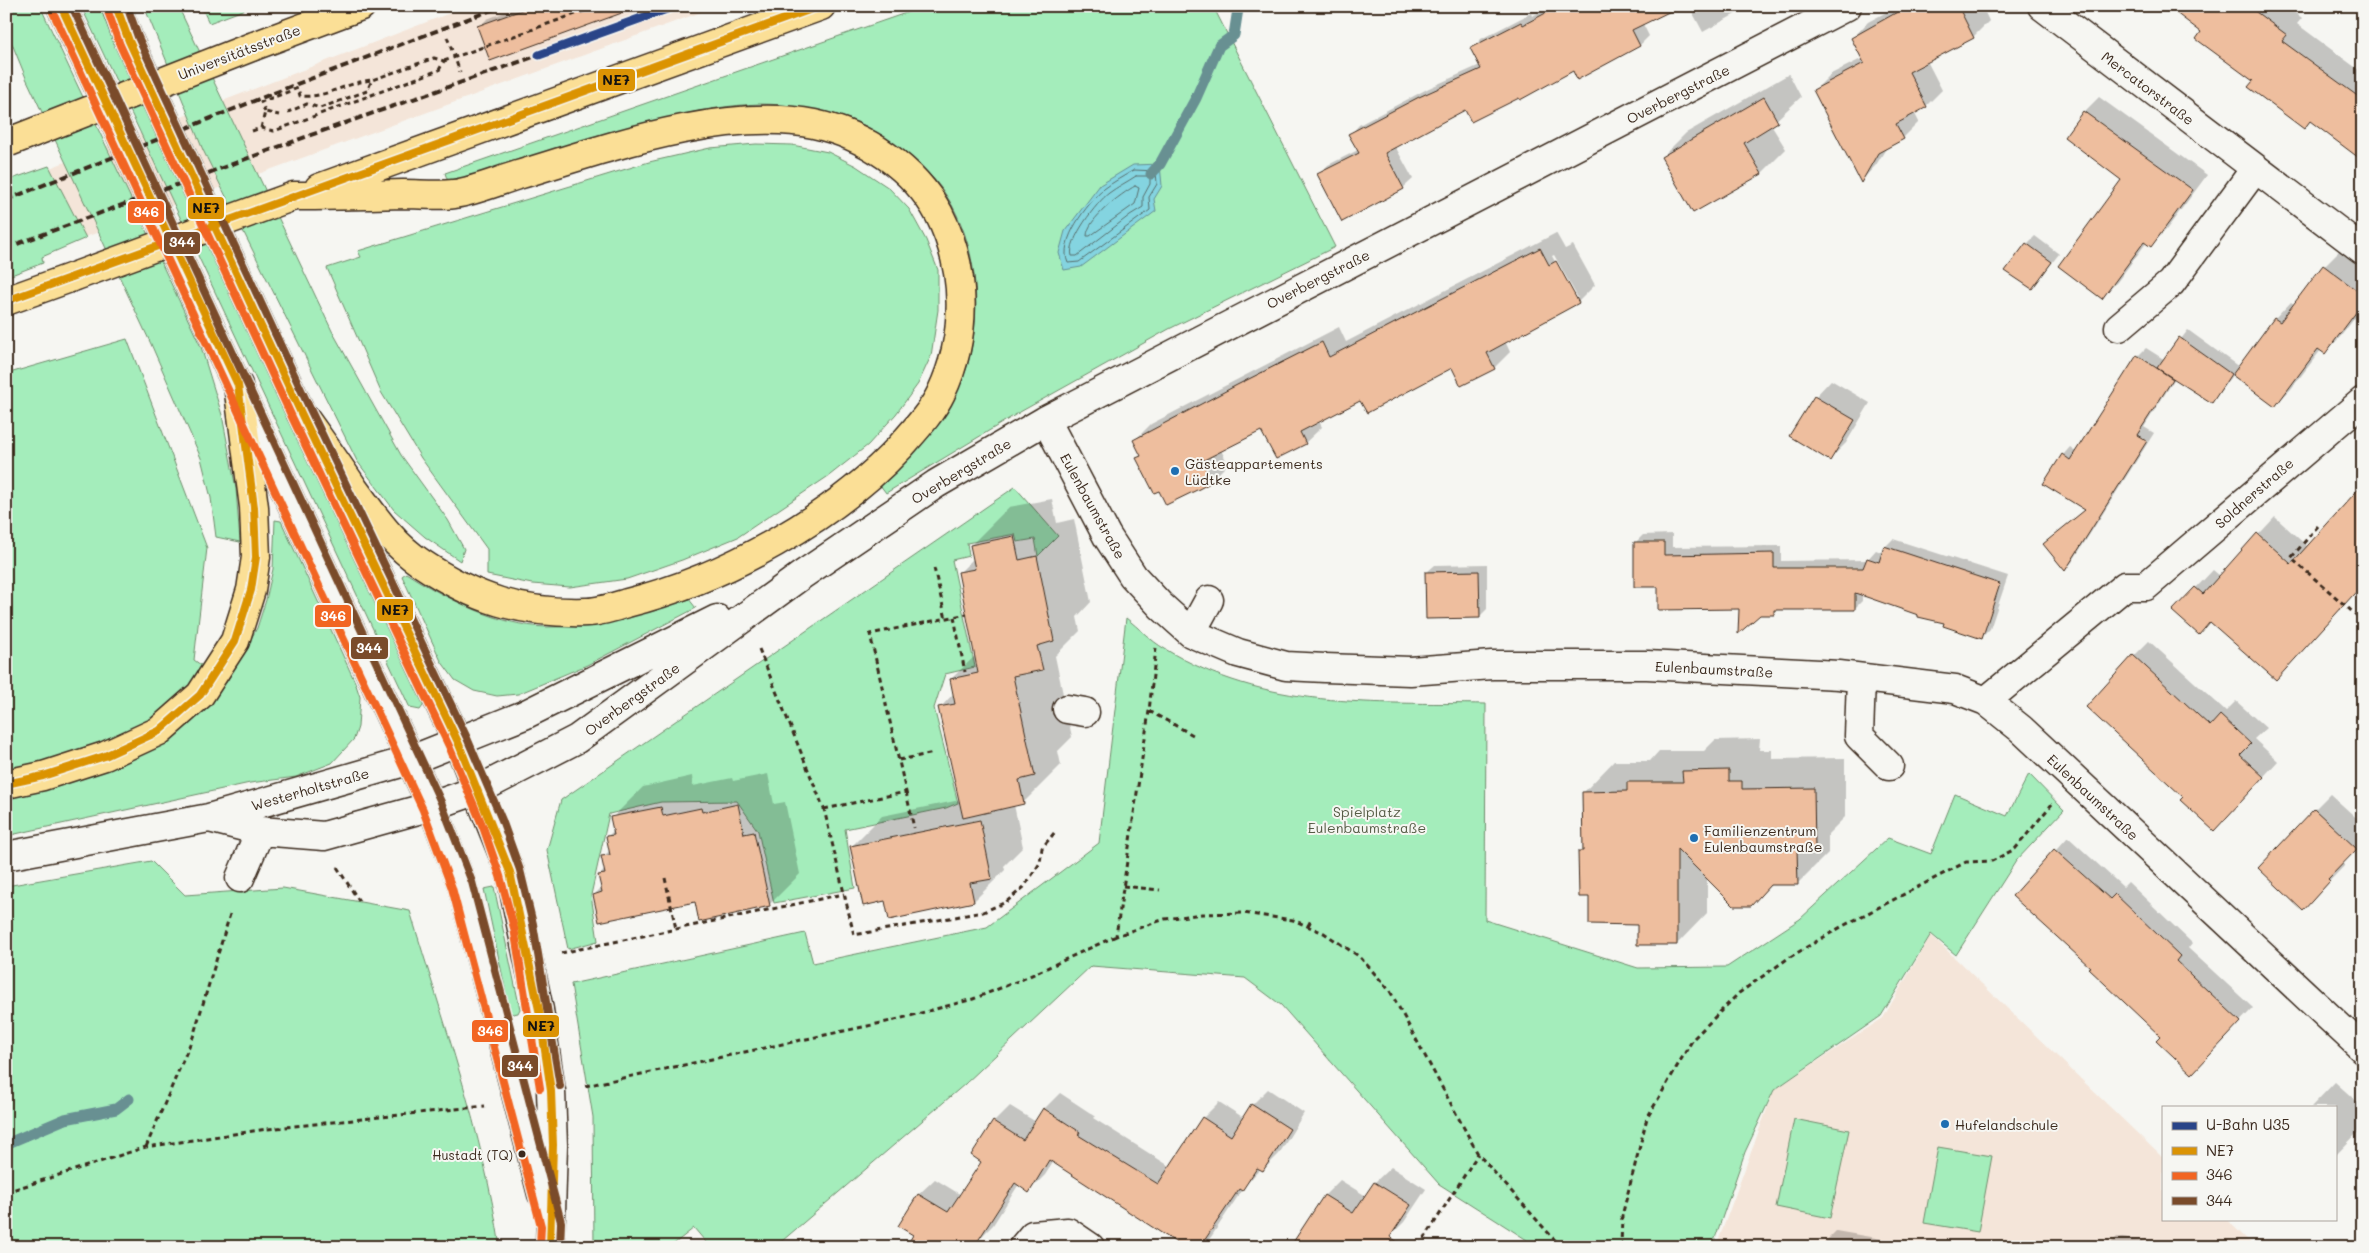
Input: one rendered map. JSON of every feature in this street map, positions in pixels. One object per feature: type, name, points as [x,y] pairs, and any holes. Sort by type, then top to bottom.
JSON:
[{"type":"highway","name":"Universitätsstraße","points":[[8,142],[361,6]]},
{"type":"highway","points":[[331,190],[821,6]]},
{"type":"highway","points":[[6,301],[294,196],[331,190],[454,194],[600,151],[706,124],[759,120],[809,123],[840,131],[874,147],[910,175],[931,199],[948,231],[959,269],[961,312],[954,360],[940,396],[916,429],[877,470],[798,529],[713,574],[653,597],[592,612],[535,611],[502,604],[465,590],[417,561],[387,535],[301,413]]},
{"type":"highway","points":[[6,784],[43,776],[105,756],[159,731],[200,695],[235,641],[251,590],[256,557],[254,506],[238,385]]},
{"type":"street","points":[[61,6],[432,806],[462,885],[550,1236]]},
{"type":"street","points":[[116,6],[129,40],[301,413],[458,742],[510,872],[539,1010],[551,1091],[553,1145],[550,1236]]},
{"type":"street","name":"Overbergstraße","points":[[432,806],[478,790],[576,740],[802,575],[936,484],[1046,420],[1847,6]]},
{"type":"street","name":"Mercatorstraße","points":[[2042,6],[2363,250]]},
{"type":"street","points":[[2119,327],[2171,283],[2255,169]]},
{"type":"street","name":"Soldnerstraße","points":[[1986,701],[2126,586],[2146,586],[2363,401]]},
{"type":"street","name":"Eulenbaumstraße","points":[[1046,420],[1107,536],[1133,576],[1161,606],[1191,632],[1246,655],[1286,666],[1325,668],[1410,671],[1492,665],[1647,665],[1861,678],[1955,689],[1986,701],[2021,729],[2363,1049]]},
{"type":"street","name":"Overbergstraße","points":[[411,760],[458,742],[559,698],[685,636],[802,575]]},
{"type":"street","points":[[1191,632],[1209,600]]},
{"type":"street","points":[[1861,678],[1859,736],[1889,766]]},
{"type":"street","name":"Westerholtstraße","points":[[6,856],[209,818],[411,760]]},
{"type":"street","name":"Westerholtstraße","points":[[209,818],[260,831],[324,836],[432,806]]},
{"type":"street","points":[[240,878],[260,831]]},
{"type":"street","points":[[1024,1247],[1033,1235],[1068,1232],[1090,1247]]},
{"type":"path","points":[[261,128],[264,112],[261,102],[298,88],[300,96],[314,97],[360,81],[372,80],[434,58],[444,61],[454,58],[598,6]]},
{"type":"path","points":[[447,37],[460,72]]},
{"type":"path","points":[[252,132],[261,128],[274,131],[439,70],[444,61]]},
{"type":"path","points":[[288,112],[307,104],[320,108],[366,91],[372,80]]},
{"type":"path","points":[[264,112],[279,114]]},
{"type":"path","points":[[2318,526],[2291,558],[2363,621]]},
{"type":"path","points":[[934,568],[946,619]]},
{"type":"path","points":[[1116,936],[1149,711],[1161,606]]},
{"type":"path","points":[[914,828],[870,634],[967,614]]},
{"type":"path","points":[[954,617],[965,672]]},
{"type":"path","points":[[763,658],[824,809],[854,935],[983,912],[1006,902],[1024,887],[1040,863],[1042,848],[1055,832]]},
{"type":"path","points":[[1149,711],[1193,735]]},
{"type":"path","points":[[899,760],[934,753]]},
{"type":"path","points":[[1621,1247],[1622,1216],[1647,1118],[1693,1039],[1738,993],[1799,952],[1966,862],[1992,861],[2015,849],[2073,779]]},
{"type":"path","points":[[824,809],[906,792]]},
{"type":"path","points":[[336,865],[360,901]]},
{"type":"path","points":[[665,878],[676,929]]},
{"type":"path","points":[[1123,886],[1160,890]]},
{"type":"path","points":[[556,954],[844,894]]},
{"type":"path","points":[[146,1147],[193,1037],[231,911]]},
{"type":"path","points":[[582,1087],[891,1021],[973,999],[1023,979],[1116,936],[1165,919],[1202,914],[1243,912],[1293,920],[1324,933],[1360,957],[1390,991],[1478,1154],[1561,1247]]},
{"type":"path","points":[[1308,926],[1310,920]]},
{"type":"path","points":[[6,1192],[146,1147],[267,1129],[474,1108],[491,1104]]},
{"type":"path","points":[[1419,1247],[1478,1154]]},
{"type":"shaded area","points":[[468,6],[718,6],[6,266],[6,185]]},
{"type":"shaded area","name":"Hufelandschule","points":[[1931,935],[2162,1157],[2162,1220],[2227,1220],[2255,1247],[1716,1247],[1774,1090],[1883,1018]]},
{"type":"green space","points":[[6,6],[40,6],[201,347],[222,415],[236,489],[240,542],[216,537],[211,498],[201,458],[151,344],[26,78],[6,29]]},
{"type":"green space","points":[[81,6],[104,6],[423,700],[423,706],[420,710],[410,708]]},
{"type":"green space","points":[[144,6],[178,6],[332,331],[401,455],[448,520],[464,549],[460,561],[425,537],[394,510],[357,461],[203,150]]},
{"type":"green space","points":[[201,6],[254,6],[209,23]]},
{"type":"green space","points":[[926,6],[1213,6],[1335,247],[1169,329],[1020,412],[886,493],[880,485],[930,428],[962,380],[973,342],[976,299],[971,255],[965,234],[956,214],[938,184],[918,163],[894,143],[857,122],[821,111],[771,104],[738,105],[654,121],[448,182],[445,173]]},
{"type":"green space","points":[[756,144],[792,145],[828,152],[856,166],[889,188],[909,209],[926,240],[938,270],[938,310],[931,356],[918,384],[896,414],[868,445],[830,475],[738,537],[682,560],[627,579],[570,587],[532,584],[487,575],[487,549],[421,458],[381,392],[327,268],[361,257],[358,251],[649,162],[710,148]]},
{"type":"green space","points":[[49,166],[86,238],[42,257],[43,263],[6,277],[6,181]]},
{"type":"green space","points":[[127,339],[207,548],[194,660],[226,683],[257,628],[273,569],[275,520],[281,521],[355,682],[360,697],[358,727],[354,739],[332,763],[296,777],[250,783],[6,836],[6,374]]},
{"type":"green space","points":[[1015,487],[1058,536],[1038,556],[1035,539],[1017,542],[1015,534],[967,543],[969,556],[952,560],[975,667],[945,674],[934,708],[958,803],[946,808],[845,829],[855,888],[774,903],[758,831],[737,801],[661,802],[609,814],[591,895],[598,941],[568,949],[547,850],[561,800]]},
{"type":"green space","points":[[406,573],[438,592],[473,609],[510,622],[529,625],[547,627],[583,625],[619,619],[654,610],[688,598],[696,608],[587,665],[518,694],[497,696],[474,691],[455,680],[441,661],[402,576]]},
{"type":"green space","name":"Spielplatz Eulenbaumstraße","points":[[1126,618],[1160,646],[1203,669],[1242,683],[1281,693],[1361,702],[1486,704],[1485,920],[1638,968],[1727,967],[1800,919],[1888,838],[1931,854],[1955,794],[2007,816],[2029,774],[2064,810],[2016,861],[1956,955],[1931,934],[1881,1016],[1774,1090],[1745,1152],[1712,1247],[1532,1247],[1527,1240],[1439,1184],[1281,1005],[1245,978],[1091,966],[965,1084],[775,1247],[710,1247],[694,1228],[670,1247],[594,1247],[593,1117],[571,984],[805,933],[813,963],[987,927],[1099,843]]},
{"type":"green space","points":[[151,861],[185,895],[283,888],[410,911],[473,1120],[493,1204],[500,1247],[316,1247],[120,1242],[108,1247],[6,1247],[6,886]]},
{"type":"green space","points":[[494,887],[520,1009],[518,1013],[513,1014],[510,1011],[484,889]]},
{"type":"green space","points":[[1794,1119],[1849,1130],[1830,1218],[1776,1207]]},
{"type":"green space","points":[[1938,1147],[1992,1156],[1978,1232],[1924,1223]]},
{"type":"water","points":[[1160,164],[1162,186],[1154,199],[1156,211],[1081,267],[1064,270],[1059,253],[1065,231],[1100,185],[1133,165]]},
{"type":"building","points":[[533,6],[629,6],[630,10],[490,61],[477,26]]},
{"type":"building","points":[[1559,6],[1681,6],[1632,30],[1640,46],[1577,80],[1573,71],[1520,100],[1519,98],[1471,122],[1465,110],[1385,153],[1404,189],[1342,222],[1317,174],[1359,153],[1348,134],[1419,97],[1481,69],[1470,48],[1521,22],[1523,25]]},
{"type":"building","points":[[1908,6],[1958,6],[1974,38],[1909,72],[1927,107],[1896,124],[1904,139],[1878,153],[1861,183],[1813,90],[1864,63],[1851,38]]},
{"type":"building","points":[[2167,6],[2248,6],[2287,35],[2282,41],[2363,100],[2363,161],[2310,121],[2304,129],[2248,87],[2253,81],[2196,39],[2201,32]]},
{"type":"building","points":[[1764,97],[1778,122],[1744,143],[1762,174],[1693,213],[1661,157]]},
{"type":"building","points":[[2083,111],[2193,190],[2151,247],[2144,242],[2102,299],[2058,266],[2121,180],[2064,137]]},
{"type":"building","points":[[2026,243],[2052,262],[2032,289],[2005,271]]},
{"type":"building","points":[[1540,248],[1549,265],[1556,261],[1579,303],[1487,353],[1495,369],[1461,386],[1452,368],[1367,413],[1360,401],[1300,432],[1306,444],[1276,459],[1261,431],[1202,461],[1212,482],[1166,505],[1159,491],[1154,493],[1136,458],[1141,456],[1133,440],[1322,342],[1329,357]]},
{"type":"building","points":[[2323,265],[2363,295],[2363,303],[2325,354],[2318,349],[2275,407],[2232,375],[2274,318],[2280,322]]},
{"type":"building","points":[[2179,337],[2231,374],[2212,403],[2157,368]]},
{"type":"building","points":[[2137,355],[2173,379],[2137,435],[2147,441],[2065,571],[2043,544],[2085,510],[2043,484],[2062,454],[2070,460]]},
{"type":"building","points":[[1814,396],[1855,420],[1830,461],[1789,436]]},
{"type":"building","points":[[2363,484],[2363,584],[2276,680],[2210,622],[2199,635],[2172,611],[2195,587],[2203,594],[2257,533],[2291,564]]},
{"type":"building","points":[[1014,536],[1019,560],[1037,556],[1054,641],[1037,646],[1043,670],[1013,676],[1035,776],[1019,780],[1024,804],[963,818],[938,707],[955,704],[950,679],[978,673],[958,572],[975,569],[970,545]]},
{"type":"building","points":[[1634,542],[1664,542],[1664,555],[1774,553],[1774,568],[1863,568],[1867,558],[1879,562],[1884,546],[2000,584],[1982,639],[1943,626],[1944,623],[1918,617],[1918,615],[1855,593],[1855,610],[1774,610],[1774,615],[1760,615],[1738,634],[1739,609],[1658,610],[1658,587],[1634,587]]},
{"type":"building","points":[[1479,571],[1480,618],[1426,619],[1425,572]]},
{"type":"building","points":[[2133,655],[2210,726],[2220,715],[2251,744],[2240,755],[2264,777],[2214,831],[2180,800],[2183,797],[2086,707]]},
{"type":"building","points":[[1729,770],[1729,781],[1742,781],[1742,789],[1814,788],[1815,849],[1797,849],[1798,885],[1770,885],[1751,906],[1734,906],[1677,849],[1677,945],[1637,945],[1637,925],[1589,924],[1589,897],[1579,897],[1578,851],[1583,851],[1582,792],[1627,791],[1627,782],[1683,782],[1682,771]]},
{"type":"building","points":[[738,804],[744,834],[754,832],[770,906],[699,922],[695,902],[599,922],[593,895],[602,892],[598,875],[605,874],[601,856],[610,855],[606,836],[614,835],[610,817],[661,807],[663,816],[701,808],[702,812]]},
{"type":"building","points":[[2314,809],[2357,849],[2328,879],[2330,881],[2303,911],[2258,868]]},
{"type":"building","points":[[980,820],[992,879],[970,883],[974,902],[889,920],[885,901],[863,906],[850,846]]},
{"type":"building","points":[[2054,849],[2110,899],[2115,894],[2180,956],[2176,961],[2241,1022],[2192,1074],[2156,1040],[2160,1036],[2088,968],[2090,967],[2012,896]]},
{"type":"building","points":[[1251,1104],[1290,1129],[1263,1171],[1257,1168],[1242,1191],[1239,1189],[1200,1247],[1183,1247],[1049,1160],[1029,1193],[1015,1183],[974,1247],[906,1247],[913,1235],[898,1226],[918,1194],[948,1212],[981,1162],[971,1155],[993,1121],[1023,1140],[1043,1108],[1080,1132],[1078,1135],[1158,1184],[1202,1117],[1231,1136]]},
{"type":"building","points":[[1374,1182],[1411,1205],[1390,1237],[1406,1247],[1290,1247],[1324,1195],[1353,1213]]},
{"type":"waterway","points":[[1151,174],[1160,164],[1196,98],[1219,46],[1234,35],[1238,9]]},
{"type":"waterway","points":[[6,1144],[65,1119],[116,1109],[129,1099]]},
{"type":"railway","points":[[6,200],[289,87],[502,6]]},
{"type":"railway","points":[[17,244],[308,136],[539,55]]},
{"type":"metro line","name":"U35","points":[[539,55],[675,6]]},
{"type":"transit line","name":"NE7","points":[[6,784],[43,776],[105,756],[159,731],[200,695],[235,641],[251,590],[256,557],[254,507],[238,385],[61,6]]},
{"type":"transit line","name":"344","points":[[72,6],[441,802],[472,882],[561,1222],[560,1247]]},
{"type":"transit line","name":"NE7","points":[[116,6],[129,41],[301,413],[458,742],[510,872],[539,1010],[551,1091],[553,1145],[550,1247]]},
{"type":"transit line","name":"344","points":[[127,6],[138,37],[310,409],[467,738],[502,820],[520,870],[533,924],[560,1086]]},
{"type":"transit line","name":"NE7","points":[[6,301],[820,6]]},
{"type":"transit line","name":"346","points":[[107,9],[120,45],[292,417],[449,746],[483,827],[500,876],[514,928],[540,1088]]},
{"type":"transit line","name":"346","points":[[52,10],[423,810],[452,888],[541,1226],[540,1247]]},
{"type":"place","name":"Gästeappartements Lüdtke","points":[[1175,471]]},
{"type":"place","name":"Familienzentrum Eulenbaumstraße","points":[[1694,838]]},
{"type":"place","name":"Hufelandschule","points":[[1945,1124]]},
{"type":"place","name":"Hustadt (TQ)","points":[[522,1154]]}]
